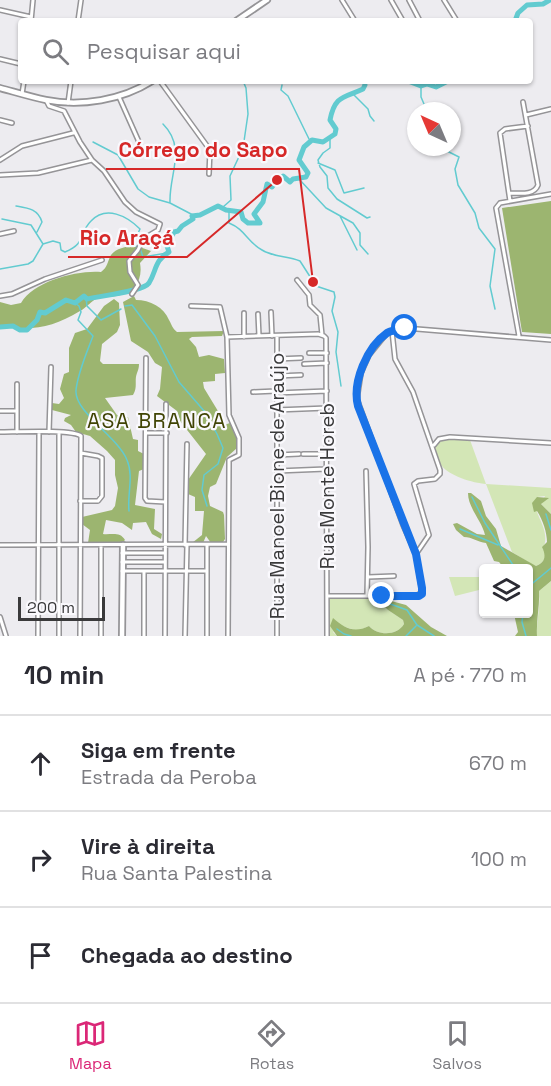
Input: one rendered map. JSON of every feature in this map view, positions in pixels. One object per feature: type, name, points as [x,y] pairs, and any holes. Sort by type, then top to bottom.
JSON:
[{"type":"main road","points":[[240,18],[267,0]]},
{"type":"main road","points":[[0,88],[46,100],[68,103],[119,96],[147,84]]},
{"type":"main road","points":[[122,636],[123,545]]},
{"type":"street","points":[[31,18],[33,0]]},
{"type":"street","points":[[78,18],[81,0]]},
{"type":"street","points":[[342,0],[353,18]]},
{"type":"street","points":[[392,0],[401,18]]},
{"type":"street","points":[[409,0],[418,18]]},
{"type":"street","points":[[444,0],[455,18]]},
{"type":"street","points":[[0,10],[28,18]]},
{"type":"street","points":[[0,59],[18,63]]},
{"type":"street","points":[[22,94],[24,84]]},
{"type":"street","points":[[68,103],[71,84]]},
{"type":"street","points":[[162,84],[210,150],[210,174]]},
{"type":"street","points":[[119,96],[139,142]]},
{"type":"street","points":[[46,100],[49,106],[64,111],[74,133],[125,202],[136,212],[160,224],[158,230],[143,238],[129,261],[129,270],[138,288],[132,294]]},
{"type":"street","points":[[509,193],[531,193],[538,188],[523,102]]},
{"type":"street","points":[[526,115],[551,110]]},
{"type":"street","points":[[0,120],[12,123]]},
{"type":"street","points":[[510,201],[500,133],[507,129],[528,126]]},
{"type":"street","points":[[0,160],[26,144],[74,133]]},
{"type":"street","points":[[0,175],[38,172],[92,159]]},
{"type":"street","points":[[519,336],[497,213],[498,204],[551,194]]},
{"type":"street","points":[[0,234],[14,231]]},
{"type":"street","points":[[0,296],[12,294],[45,279],[102,260]]},
{"type":"street","name":"Rua Monte Horeb","points":[[297,280],[309,295],[310,305],[320,315],[327,353],[327,636]]},
{"type":"street","points":[[191,306],[220,307],[227,337],[229,415],[237,431],[240,450],[237,458],[229,461],[228,636]]},
{"type":"street","points":[[271,312],[272,336]]},
{"type":"street","points":[[244,313],[244,337]]},
{"type":"street","points":[[258,314],[259,336]]},
{"type":"street","points":[[327,596],[416,596],[422,594],[416,554],[357,399],[359,379],[366,360],[378,343],[392,331],[405,328],[551,340]]},
{"type":"street","points":[[392,331],[395,359],[413,392],[440,474],[435,479],[415,483],[414,489],[429,535],[416,554]]},
{"type":"street","name":"Rua Manoel Bione de Araújo","points":[[277,336],[277,636]]},
{"type":"street","points":[[227,337],[324,336]]},
{"type":"street","points":[[309,353],[327,353]]},
{"type":"street","points":[[146,358],[145,499],[165,502]]},
{"type":"street","points":[[276,359],[301,358]]},
{"type":"street","points":[[304,364],[327,363]]},
{"type":"street","points":[[49,432],[51,367]]},
{"type":"street","points":[[276,376],[301,375]]},
{"type":"street","points":[[17,384],[17,432]]},
{"type":"street","points":[[253,392],[327,391]]},
{"type":"street","points":[[165,636],[166,404]]},
{"type":"street","points":[[276,410],[327,408]]},
{"type":"street","points":[[0,411],[17,411]]},
{"type":"street","points":[[0,432],[79,434],[81,453],[80,636]]},
{"type":"street","points":[[38,636],[39,432]]},
{"type":"street","points":[[59,432],[59,636]]},
{"type":"street","points":[[146,433],[167,433]]},
{"type":"street","points":[[433,447],[439,439],[450,437],[551,443]]},
{"type":"street","points":[[185,636],[187,444]]},
{"type":"street","points":[[80,501],[98,501],[102,496],[102,459],[81,453]]},
{"type":"street","points":[[277,455],[327,454]]},
{"type":"street","points":[[277,471],[327,469]]},
{"type":"street","points":[[366,471],[367,595]]},
{"type":"street","points":[[0,545],[228,544]]},
{"type":"street","points":[[101,545],[101,636]]},
{"type":"street","points":[[207,545],[207,636]]},
{"type":"street","points":[[122,553],[165,553]]},
{"type":"street","points":[[122,562],[165,562]]},
{"type":"street","points":[[122,571],[207,571]]},
{"type":"street","points":[[144,572],[144,636]]},
{"type":"street","points":[[368,577],[394,576]]},
{"type":"street","points":[[0,617],[6,636]]},
{"type":"green space","points":[[551,201],[551,334],[522,332],[502,208]]},
{"type":"green space","points":[[134,245],[151,251],[140,263],[139,280],[129,292],[98,298],[70,317],[51,325],[32,328],[0,326],[0,302],[11,305],[21,303],[27,295],[57,278],[80,273],[101,272],[113,253],[121,248]]},
{"type":"green space","points":[[134,296],[136,300],[146,301],[160,308],[177,332],[224,331],[222,336],[189,339],[196,347],[199,357],[209,355],[224,359],[225,373],[215,374],[215,381],[203,382],[204,388],[224,425],[230,423],[237,436],[237,448],[227,457],[216,484],[210,487],[208,496],[210,506],[223,512],[224,515],[225,539],[223,542],[211,543],[206,536],[203,543],[192,543],[202,535],[204,511],[195,511],[195,497],[188,494],[188,480],[206,454],[180,421],[177,411],[157,396],[162,367],[155,363],[148,352],[131,341],[123,302]]},
{"type":"green space","points":[[114,299],[119,303],[120,325],[117,332],[102,344],[100,361],[103,364],[139,365],[133,395],[105,398],[117,415],[128,417],[133,439],[138,440],[138,451],[144,454],[144,469],[139,471],[135,505],[155,509],[154,529],[162,534],[161,539],[152,534],[146,522],[133,523],[132,530],[122,523],[106,520],[103,534],[118,534],[125,540],[123,542],[88,543],[90,530],[82,524],[82,517],[112,510],[115,506],[118,488],[115,460],[90,436],[76,432],[64,421],[71,415],[52,410],[52,403],[59,404],[64,398],[60,389],[64,374],[69,372],[69,348],[75,333],[87,329],[104,306]]},
{"type":"green space","points":[[449,438],[470,440],[486,484],[462,478],[441,465],[435,447],[439,441]]},
{"type":"green space","points":[[486,484],[551,488],[551,514],[541,504],[545,496],[537,497],[537,512],[545,535],[544,559],[536,566],[512,552]]},
{"type":"green space","points":[[468,493],[471,493],[481,501],[486,516],[496,529],[501,546],[532,564],[501,564],[494,561],[486,543],[464,537],[456,530],[453,524],[457,523],[477,534],[485,535]]},
{"type":"green space","points":[[537,497],[549,498],[541,504],[551,514],[551,581],[539,591],[537,636],[515,636],[518,632],[515,618],[533,618],[533,564],[536,566],[543,560],[542,547],[547,542],[543,522],[537,511],[534,512],[532,503]]},
{"type":"green space","points":[[449,577],[479,577],[479,590],[455,596]]},
{"type":"green space","points":[[551,581],[551,636],[537,636],[539,591]]},
{"type":"green space","points":[[334,597],[387,597],[381,603],[403,620],[404,624],[392,633],[377,632],[369,626],[358,631],[342,626],[333,632],[337,636],[329,636],[328,600]]},
{"type":"green space","points":[[380,598],[406,605],[431,627],[447,636],[337,636],[330,626],[333,618],[346,627],[355,629],[369,626],[382,633],[392,633],[401,628],[404,624],[403,620],[388,610],[379,601]]},
{"type":"waterway","points":[[516,18],[527,5],[543,4],[550,0]]},
{"type":"waterway","points":[[223,207],[231,200],[230,176],[243,148],[248,114],[244,84]]},
{"type":"waterway","points":[[0,327],[13,326],[20,330],[27,330],[37,320],[40,312],[45,313],[66,300],[75,303],[84,296],[87,299],[145,286],[149,283],[158,262],[169,252],[167,246],[174,232],[193,219],[192,216],[200,215],[218,206],[226,210],[241,212],[243,219],[248,223],[260,223],[254,214],[263,202],[267,184],[272,187],[283,176],[290,182],[293,179],[306,177],[308,173],[299,160],[304,147],[312,140],[323,142],[335,134],[336,129],[330,120],[335,106],[341,98],[363,89],[365,84]]},
{"type":"waterway","points":[[416,84],[421,86],[427,84]]},
{"type":"waterway","points":[[427,84],[436,87],[442,84]]},
{"type":"waterway","points":[[282,85],[281,90],[288,96],[309,139]]},
{"type":"waterway","points":[[421,86],[423,102]]},
{"type":"waterway","points":[[352,93],[368,109],[374,121]]},
{"type":"waterway","points":[[163,124],[174,142],[175,152],[170,202]]},
{"type":"waterway","points":[[330,138],[330,148],[318,160],[327,176],[328,188],[337,199],[367,218],[370,217]]},
{"type":"waterway","points":[[93,142],[118,155],[138,189],[149,197],[170,203],[193,215]]},
{"type":"waterway","points":[[457,156],[459,157],[455,169],[458,185],[475,213],[479,228],[495,249],[490,286],[495,309]]},
{"type":"waterway","points":[[318,163],[335,170],[344,193],[364,188]]},
{"type":"waterway","points":[[299,179],[326,208],[353,223],[360,233],[360,245],[368,254]]},
{"type":"waterway","points":[[16,206],[38,214],[42,222],[37,232]]},
{"type":"waterway","points":[[229,210],[229,223],[239,229],[257,247],[271,254],[300,261],[316,286],[334,292],[332,311],[338,332],[336,352],[341,386]]},
{"type":"waterway","points":[[0,269],[28,264],[33,261],[43,244],[53,241],[60,243],[61,250],[65,252],[72,249],[77,245],[91,221],[97,216],[110,213],[129,220],[140,229],[133,244],[140,248],[143,257],[167,253]]},
{"type":"waterway","points":[[340,216],[357,250]]},
{"type":"waterway","points":[[2,219],[31,225],[43,244]]},
{"type":"waterway","points":[[86,298],[87,306],[101,320],[121,309]]},
{"type":"waterway","points":[[75,303],[81,312],[78,320],[93,336],[79,376],[77,398],[89,416],[115,442],[127,460],[130,472],[129,511]]},
{"type":"waterway","points":[[125,306],[132,305],[155,336],[179,382],[205,412],[223,448],[218,464],[204,475],[202,490],[207,506]]},
{"type":"waterway","points":[[472,497],[485,523],[512,564]]},
{"type":"waterway","points":[[546,514],[551,530]]},
{"type":"waterway","points":[[460,529],[498,545]]},
{"type":"waterway","points":[[533,583],[551,568]]},
{"type":"waterway","points":[[382,601],[407,610],[417,625],[434,636]]},
{"type":"waterway","points":[[522,618],[526,636]]},
{"type":"waterway","points":[[406,636],[416,626]]},
{"type":"waterway","points":[[337,629],[351,636]]},
{"type":"place","name":"Rio Araçá","points":[[277,180]]},
{"type":"place","name":"Córrego do Sapo","points":[[313,282]]},
{"type":"district","name":"ASA BRANCA","points":[[157,421]]},
{"type":"route","points":[[382,596],[419,596],[423,592],[416,554],[358,406],[357,396],[361,373],[374,348],[387,333],[405,328]]}]
